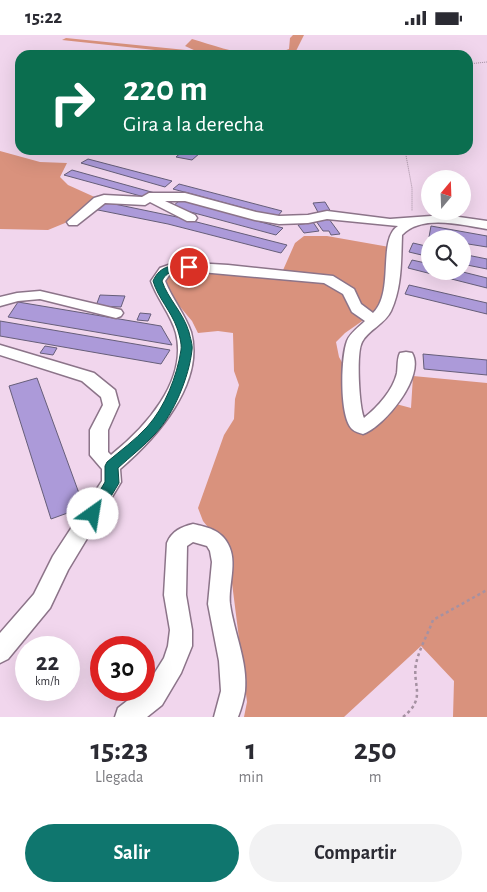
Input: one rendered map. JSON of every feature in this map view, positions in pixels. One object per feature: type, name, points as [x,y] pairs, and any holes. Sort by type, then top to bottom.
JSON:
[{"type":"street","points":[[73,222],[98,201],[110,199],[145,201],[149,197],[185,197],[255,216],[279,220],[308,219],[327,215],[381,222],[417,222],[445,219],[487,225]]},
{"type":"street","points":[[149,197],[191,218]]},
{"type":"street","points":[[342,216],[396,235]]},
{"type":"street","points":[[406,357],[404,376],[389,401],[369,426],[363,427],[358,424],[354,414],[351,391],[352,349],[355,339],[383,312],[392,289],[396,235],[400,230],[417,222]]},
{"type":"street","points":[[111,466],[140,442],[167,409],[185,361],[187,349],[183,329],[174,310],[161,293],[158,281],[165,271],[177,266],[219,268],[328,279],[349,292],[353,304],[359,312],[374,319]]},
{"type":"street","points":[[0,302],[17,297],[40,295],[116,313]]},
{"type":"street","points":[[0,350],[88,377],[109,394],[110,405],[99,430],[99,455],[111,466],[112,483],[60,563],[42,601],[0,651]]},
{"type":"street","points":[[127,717],[153,696],[173,665],[180,646],[181,630],[175,595],[177,543],[185,535],[193,533],[209,538],[220,548],[222,562],[219,604],[231,661],[233,691],[226,717]]},
{"type":"path","points":[[473,63],[487,62]]},
{"type":"path","points":[[406,155],[413,189],[412,214],[417,222]]},
{"type":"path","points":[[403,717],[413,709],[418,688],[416,665],[433,620],[487,590]]},
{"type":"shaded area","points":[[293,35],[304,35],[296,50],[286,50],[289,49],[290,38]]},
{"type":"shaded area","points":[[66,38],[186,50],[155,50],[62,40]]},
{"type":"shaded area","points":[[192,39],[232,50],[194,50],[185,46]]},
{"type":"shaded area","points":[[0,151],[40,162],[67,163],[60,177],[68,185],[99,199],[65,223],[48,230],[0,229]]},
{"type":"shaded area","points":[[304,236],[327,236],[395,248],[378,310],[345,333],[336,342],[339,357],[345,368],[354,429],[365,433],[376,426],[396,404],[411,408],[413,376],[487,383],[487,717],[453,717],[454,681],[421,646],[344,717],[244,717],[247,702],[232,583],[232,557],[203,521],[198,508],[224,435],[234,419],[235,399],[239,385],[234,371],[233,333],[218,331],[198,333],[192,321],[170,295],[165,277],[174,271],[186,269],[280,277],[295,243]]},
{"type":"building","points":[[178,155],[198,155],[192,160],[176,157]]},
{"type":"building","points":[[88,159],[172,181],[165,187],[81,163]]},
{"type":"building","points":[[72,170],[155,193],[148,198],[64,175]]},
{"type":"building","points":[[179,184],[282,211],[277,217],[173,189]]},
{"type":"building","points":[[180,200],[283,228],[276,235],[172,207]]},
{"type":"building","points":[[100,201],[177,217],[287,245],[281,253],[168,224],[93,209]]},
{"type":"building","points":[[325,202],[331,212],[319,214],[313,203]]},
{"type":"building","points":[[329,219],[340,234],[331,235],[329,231],[323,231],[316,221]]},
{"type":"building","points":[[313,222],[319,231],[304,233],[298,225]]},
{"type":"building","points":[[431,226],[453,230],[430,230]]},
{"type":"building","points":[[471,233],[487,236],[487,247],[471,244]]},
{"type":"building","points":[[413,243],[421,245],[421,255],[409,252]]},
{"type":"building","points":[[471,256],[487,259],[487,269],[471,266]]},
{"type":"building","points":[[412,260],[421,262],[421,271],[408,268]]},
{"type":"building","points":[[471,274],[487,278],[487,288],[455,280],[471,280]]},
{"type":"building","points":[[409,285],[487,303],[487,314],[405,294]]},
{"type":"building","points":[[100,295],[125,296],[121,307],[96,306]]},
{"type":"building","points":[[18,302],[161,326],[172,345],[8,317]]},
{"type":"building","points":[[140,313],[151,314],[148,321],[137,320]]},
{"type":"building","points":[[0,321],[170,350],[161,364],[0,336]]},
{"type":"building","points":[[45,346],[57,348],[53,355],[40,353]]},
{"type":"building","points":[[423,354],[487,360],[487,375],[424,369]]},
{"type":"building","points":[[37,378],[84,507],[51,519],[9,386]]},
{"type":"route","points":[[93,514],[112,483],[111,466],[140,442],[151,430],[167,409],[177,384],[187,349],[183,329],[174,310],[161,293],[158,281],[160,275],[171,268],[177,266],[189,267]]}]
